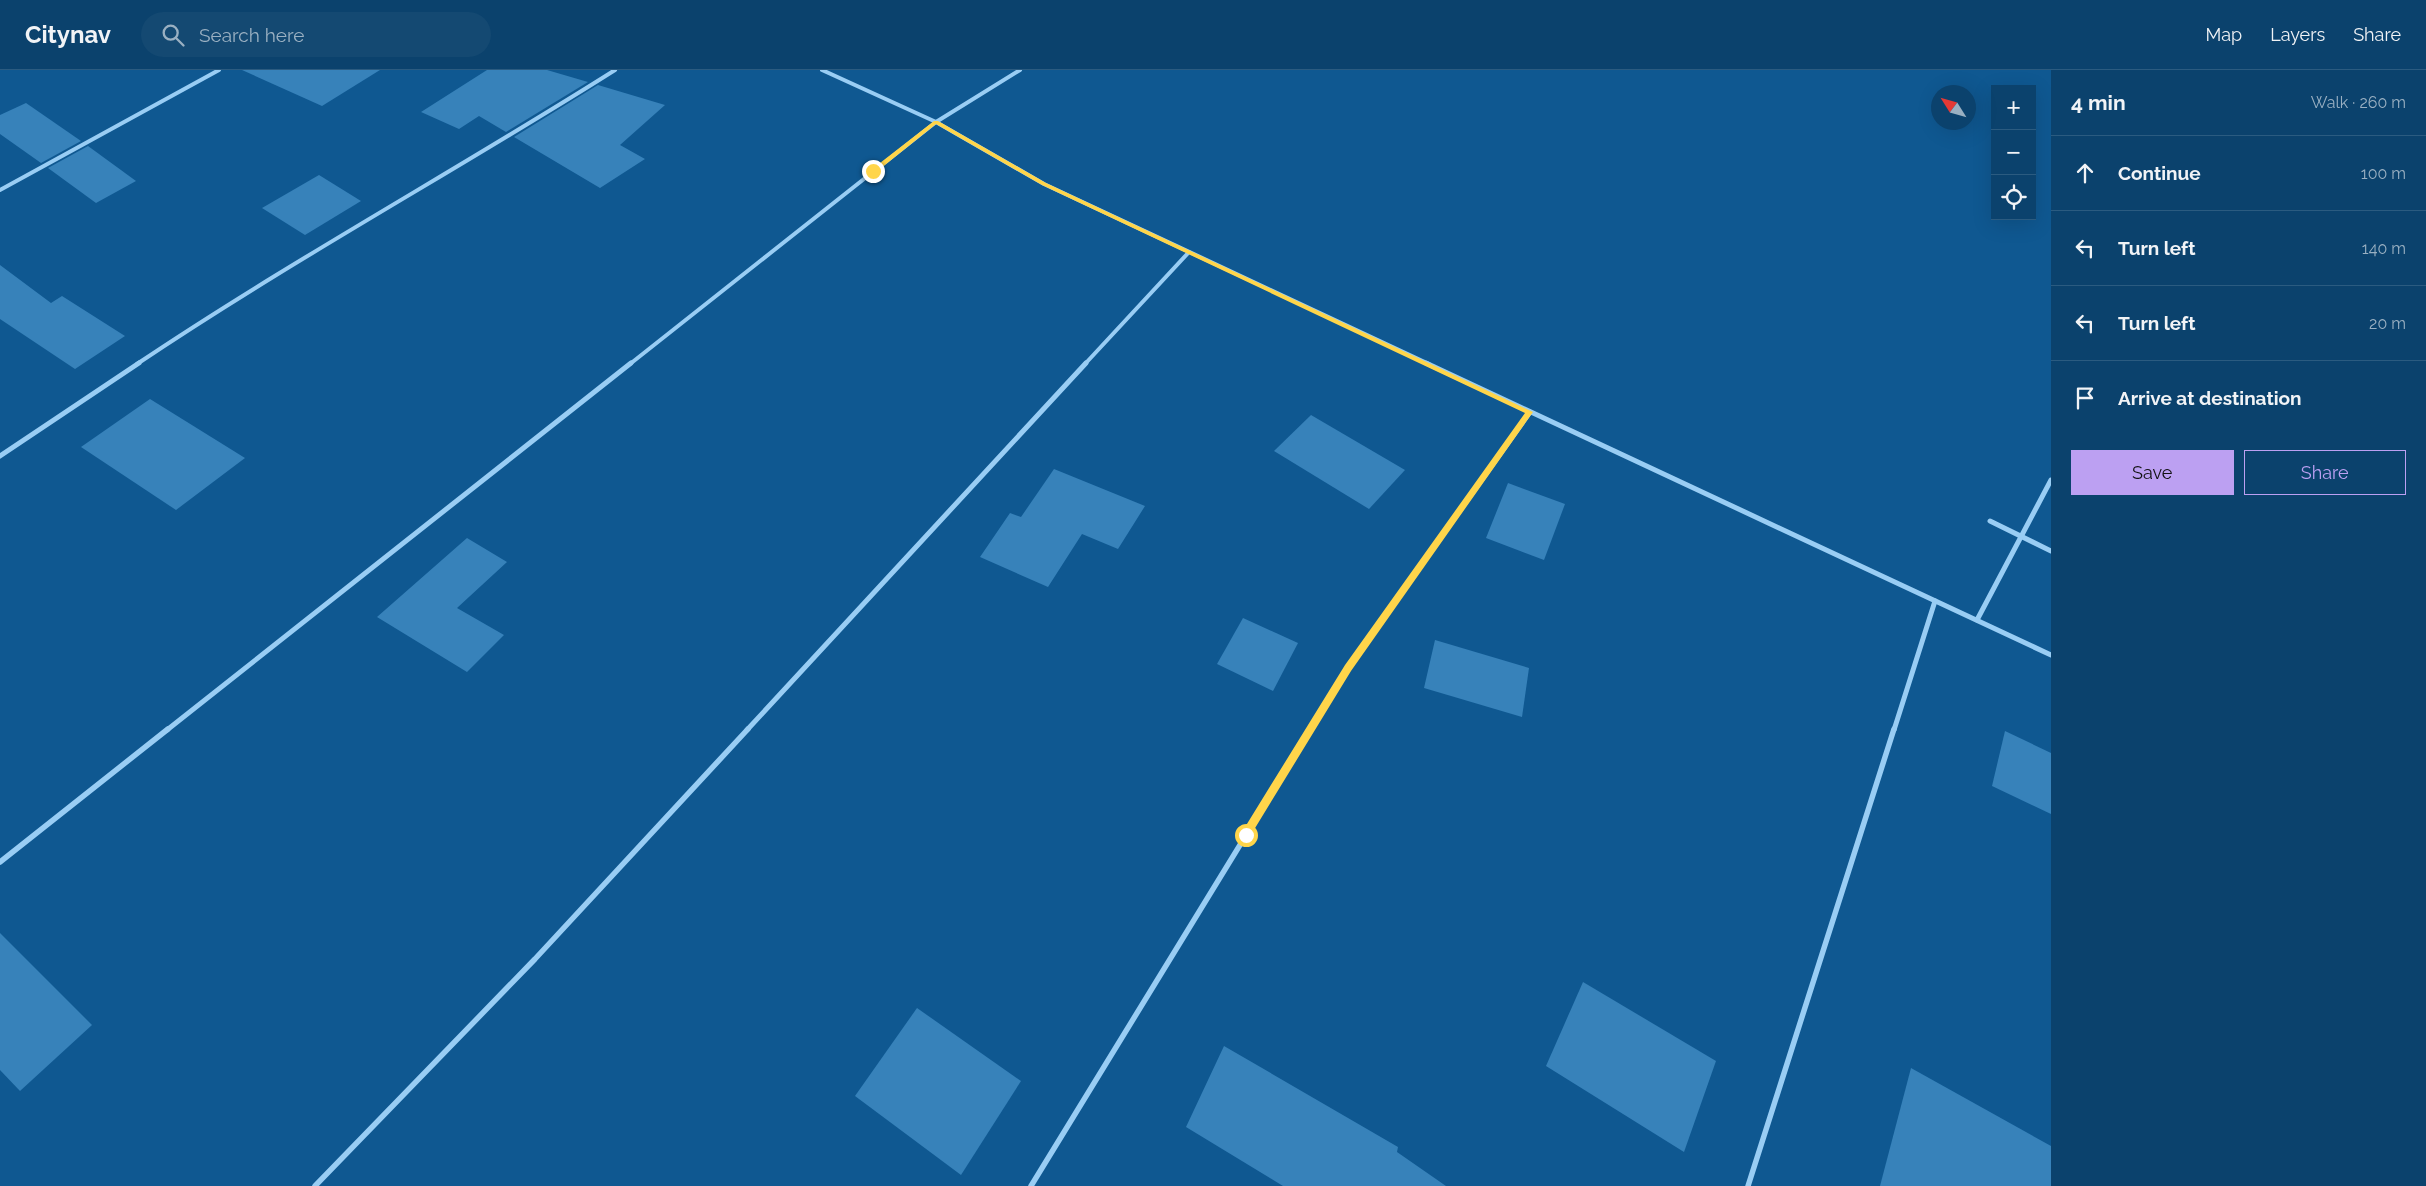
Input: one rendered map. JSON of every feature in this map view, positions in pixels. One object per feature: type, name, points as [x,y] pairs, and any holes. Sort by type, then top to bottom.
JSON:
[{"type":"street","points":[[0,190],[218,70]]},
{"type":"street","points":[[0,456],[195,325],[525,127],[615,70]]},
{"type":"street","points":[[822,70],[936,122],[1044,184],[2051,654]]},
{"type":"street","points":[[0,862],[936,122],[1020,70]]},
{"type":"street","points":[[315,1186],[535,960],[1189,252]]},
{"type":"street","points":[[1031,1186],[1348,668],[1530,412]]},
{"type":"street","points":[[1977,620],[2051,480]]},
{"type":"street","points":[[1990,521],[2051,551]]},
{"type":"street","points":[[1748,1186],[1935,601]]},
{"type":"building","points":[[242,70],[380,70],[322,106]]},
{"type":"building","points":[[487,70],[547,70],[588,82],[506,132],[479,116],[459,129],[421,112]]},
{"type":"building","points":[[598,85],[665,105],[620,145],[645,159],[600,188],[514,137]]},
{"type":"building","points":[[26,103],[81,141],[41,163],[0,134],[0,115]]},
{"type":"building","points":[[88,146],[136,181],[96,203],[48,168]]},
{"type":"building","points":[[319,175],[361,201],[305,235],[262,208]]},
{"type":"building","points":[[0,265],[51,303],[62,296],[125,336],[75,369],[0,319]]},
{"type":"building","points":[[150,399],[245,458],[176,510],[81,447]]},
{"type":"building","points":[[1311,415],[1405,470],[1369,509],[1274,451]]},
{"type":"building","points":[[1054,469],[1145,506],[1118,549],[1082,534],[1048,587],[980,557],[1010,513],[1021,517]]},
{"type":"building","points":[[1508,483],[1565,504],[1544,560],[1486,538]]},
{"type":"building","points":[[467,538],[507,562],[457,608],[504,635],[467,672],[377,617]]},
{"type":"building","points":[[1243,618],[1298,643],[1273,691],[1217,664]]},
{"type":"building","points":[[1435,640],[1529,668],[1522,717],[1424,688]]},
{"type":"building","points":[[2005,731],[2051,753],[2051,814],[1992,786]]},
{"type":"building","points":[[0,933],[92,1025],[20,1091],[0,1070]]},
{"type":"building","points":[[1583,982],[1716,1061],[1684,1152],[1546,1066]]},
{"type":"building","points":[[917,1008],[1021,1081],[961,1175],[855,1096]]},
{"type":"building","points":[[1224,1046],[1398,1147],[1397,1152],[1446,1186],[1283,1186],[1186,1127]]},
{"type":"building","points":[[1911,1068],[2051,1146],[2051,1186],[1880,1186]]},
{"type":"route","points":[[873,171],[936,122],[1044,184],[1530,412],[1348,668],[1246,835]]}]
